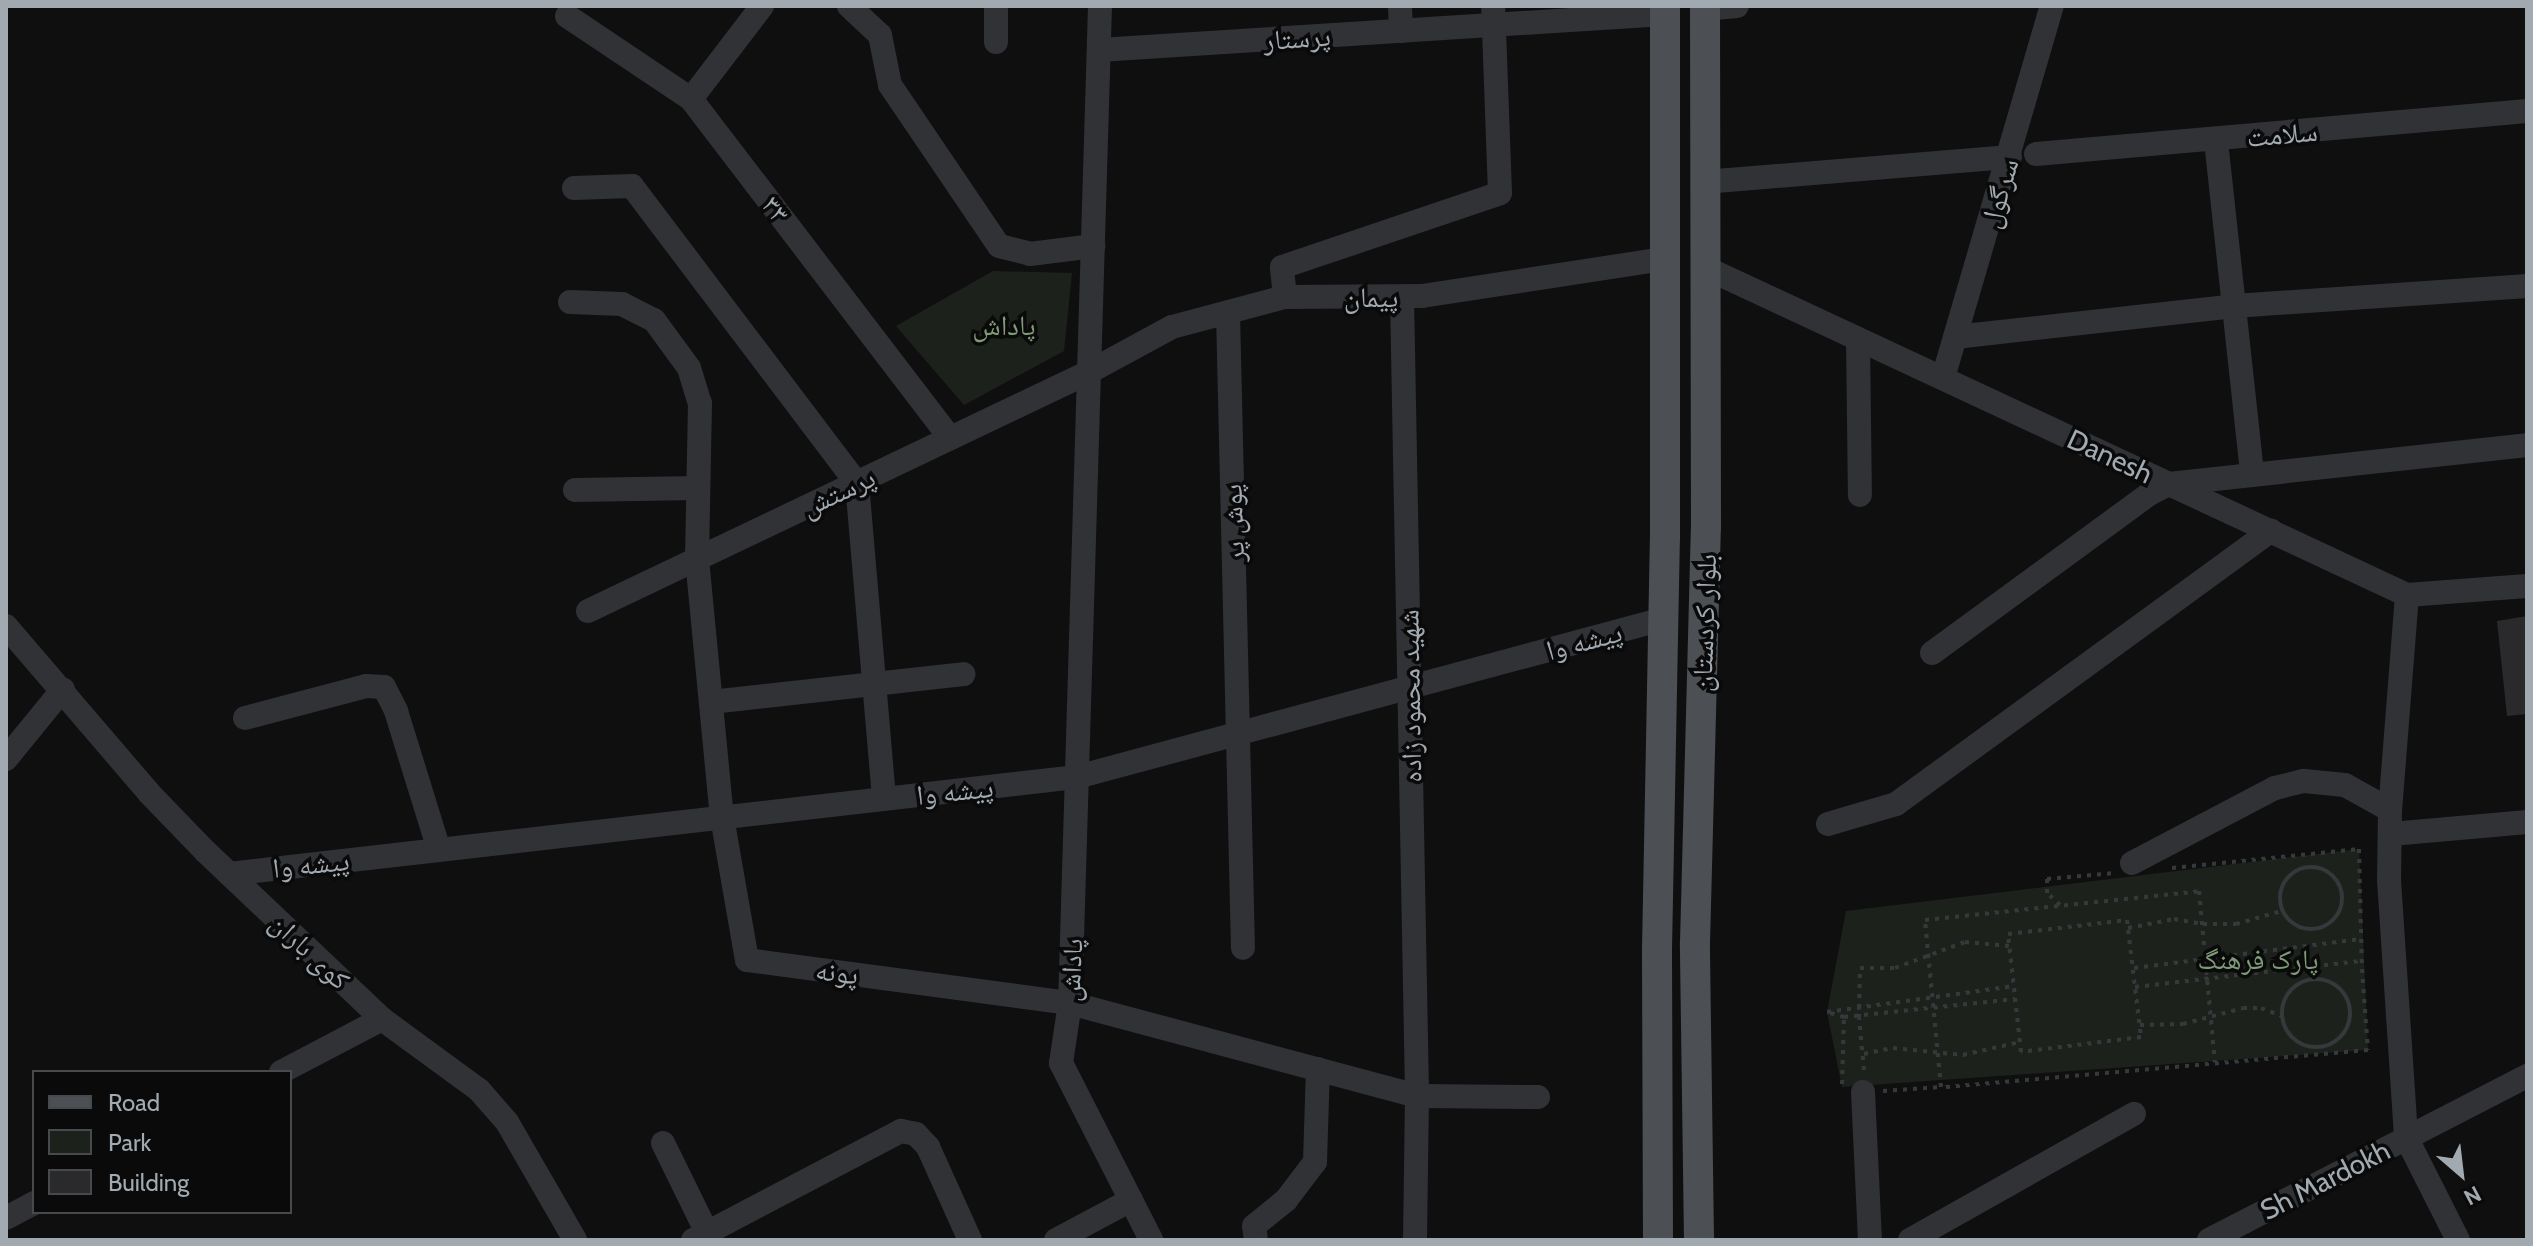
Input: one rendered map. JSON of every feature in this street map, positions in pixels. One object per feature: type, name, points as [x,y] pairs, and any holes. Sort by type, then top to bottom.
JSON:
[{"type":"main road","name":"بلوار کردستان","points":[[1699,1240],[1695,943],[1706,527],[1704,8]]},
{"type":"main road","name":"بلوار کردستان","points":[[1658,1240],[1657,950],[1663,619],[1665,10]]},
{"type":"street","points":[[691,99],[762,6]]},
{"type":"street","points":[[849,6],[880,35],[890,85],[999,246],[1030,254],[1093,246]]},
{"type":"street","points":[[996,6],[996,42]]},
{"type":"street","name":"پاداش","points":[[1100,6],[1070,1003],[1061,1063],[1151,1240]]},
{"type":"street","points":[[1400,6],[1401,31]]},
{"type":"street","points":[[1704,8],[1737,6]]},
{"type":"street","name":"سرگول","points":[[1943,378],[2052,6]]},
{"type":"street","name":"پرستار","points":[[1099,50],[1401,31],[1494,16],[1665,10]]},
{"type":"street","name":"۳۳","points":[[567,16],[691,99],[950,438]]},
{"type":"street","points":[[1285,297],[1282,267],[1500,193],[1494,16]]},
{"type":"street","name":"سلامت","points":[[2036,154],[2216,141],[2527,111]]},
{"type":"street","points":[[2216,141],[2252,475]]},
{"type":"street","points":[[1704,182],[2010,157]]},
{"type":"street","points":[[574,188],[632,186],[857,483],[884,799]]},
{"type":"street","name":"پیمان","points":[[1089,372],[1172,327],[1285,297],[1402,297],[1664,259]]},
{"type":"street","name":"Danesh","points":[[1704,267],[2407,595],[2527,586]]},
{"type":"street","points":[[1955,337],[2234,306],[2527,286]]},
{"type":"street","name":"شهید محمود زاده","points":[[1402,297],[1417,1096],[1415,1240]]},
{"type":"street","points":[[570,302],[622,304],[654,320],[689,368],[700,403],[697,559],[722,817]]},
{"type":"street","name":"پوش پر","points":[[1228,313],[1243,948]]},
{"type":"street","points":[[1858,339],[1860,495]]},
{"type":"street","name":"پرستش","points":[[588,611],[1089,372]]},
{"type":"street","points":[[1932,653],[2149,494],[2169,484],[2527,445]]},
{"type":"street","points":[[575,490],[698,488]]},
{"type":"street","points":[[1828,824],[1896,804],[2271,531]]},
{"type":"street","points":[[2407,595],[2390,822],[2389,880],[2406,1137],[2458,1240]]},
{"type":"street","name":"پیشه وا","points":[[229,874],[1077,777],[1663,619]]},
{"type":"street","name":"کوی باران","points":[[6,626],[149,793],[229,874],[382,1019],[488,1101],[507,1122],[575,1240]]},
{"type":"street","points":[[711,702],[963,674]]},
{"type":"street","points":[[245,718],[358,688],[377,684],[384,687],[396,711],[439,850]]},
{"type":"street","points":[[6,759],[63,689]]},
{"type":"street","points":[[2126,868],[2275,788],[2304,781],[2345,785],[2390,822],[2527,822]]},
{"type":"street","name":"پونه","points":[[722,817],[747,960],[1070,1003]]},
{"type":"street","points":[[1070,1003],[1417,1096],[1538,1097]]},
{"type":"street","points":[[285,1070],[382,1019]]},
{"type":"street","points":[[1256,1240],[1254,1226],[1286,1200],[1315,1162],[1318,1069]]},
{"type":"street","name":"Sh Mardokh","points":[[2209,1240],[2527,1076]]},
{"type":"street","points":[[1863,1092],[1870,1240]]},
{"type":"street","points":[[1910,1240],[2134,1114]]},
{"type":"street","points":[[663,1143],[700,1236],[901,1131],[916,1134],[928,1147],[970,1240]]},
{"type":"street","points":[[1056,1240],[1131,1200]]},
{"type":"street","points":[[6,1218],[32,1204]]},
{"type":"path","points":[[1844,1017],[1842,1087],[1863,1092],[2368,1050],[2361,961],[2359,849],[2165,869]]},
{"type":"path","points":[[2315,866],[2333,874],[2339,882],[2343,901],[2334,919],[2326,926],[2307,930],[2296,926],[2282,911],[2280,889],[2293,872],[2315,866]]},
{"type":"path","points":[[2060,905],[2047,893],[2047,879],[2126,868]]},
{"type":"path","points":[[1941,1087],[1925,920],[2199,891],[2215,1062]]},
{"type":"path","points":[[2128,928],[2174,919],[2203,924],[2236,924],[2282,911]]},
{"type":"path","points":[[2127,920],[2128,928],[2141,1037],[2021,1052],[2008,934],[2127,920]]},
{"type":"path","points":[[2132,968],[2361,939]]},
{"type":"path","points":[[1863,1092],[1860,968],[1895,968],[1965,942],[2009,946]]},
{"type":"path","points":[[2135,987],[2361,961]]},
{"type":"path","points":[[2139,1025],[2183,1024],[2261,1008],[2282,1016],[2291,1037],[2311,1047],[2333,1042],[2347,1026],[2350,1015],[2344,995],[2327,981],[2317,979],[2295,986],[2287,994],[2282,1016]]},
{"type":"path","points":[[2014,986],[1827,1012],[1859,1018],[2015,999]]},
{"type":"path","points":[[1864,1054],[1893,1048],[1963,1055],[2020,1042]]},
{"type":"green space","name":"پاداش","points":[[993,271],[1072,273],[1064,351],[964,405],[896,326]]},
{"type":"green space","name":"پارک فرهنگ","points":[[2359,849],[2368,1050],[1842,1087],[1827,1012],[1846,911]]},
{"type":"building","points":[[2527,616],[2527,714],[2507,716],[2497,621]]}]
